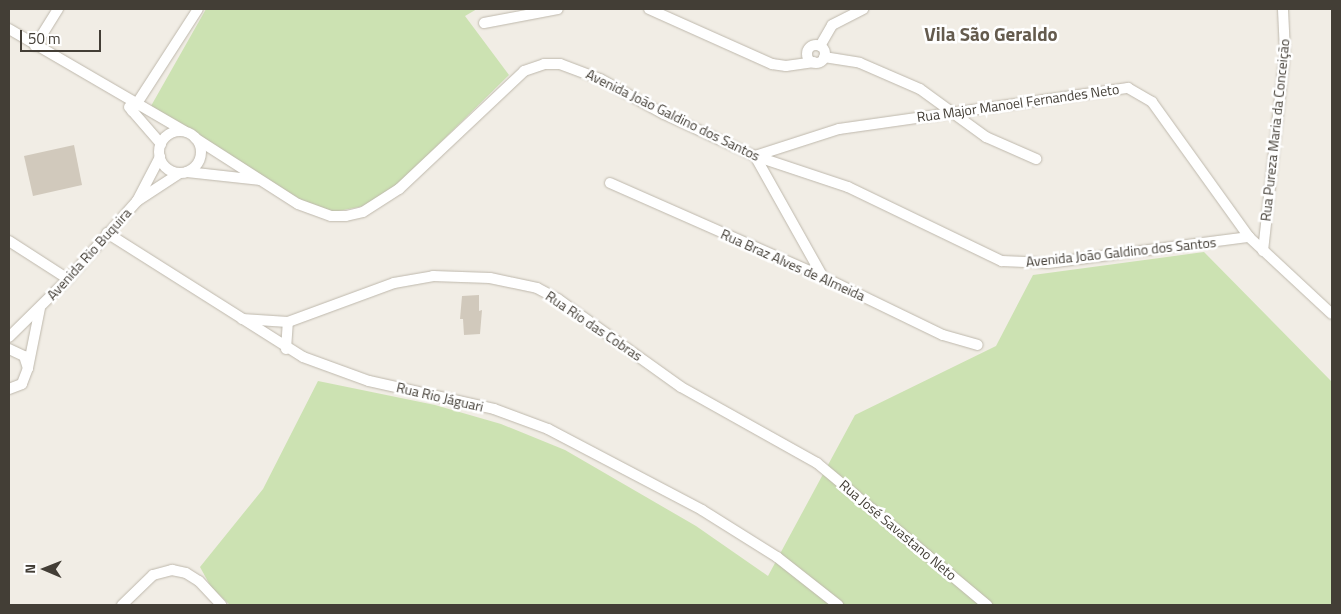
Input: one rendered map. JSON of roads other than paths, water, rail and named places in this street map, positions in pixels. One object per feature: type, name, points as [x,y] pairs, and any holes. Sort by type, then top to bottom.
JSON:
[{"type":"street","points":[[35,46],[58,9]]},
{"type":"street","points":[[135,107],[198,9]]},
{"type":"street","points":[[484,23],[558,9]]},
{"type":"street","points":[[649,9],[772,64],[791,66],[814,62],[824,57],[878,69],[920,89],[986,138],[1036,159]]},
{"type":"street","points":[[824,57],[820,46],[832,25],[863,9]]},
{"type":"street","name":"Rua Pureza Maria da Conceição","points":[[1263,250],[1284,52],[1283,9]]},
{"type":"street","points":[[9,29],[135,107],[195,138],[200,157],[184,173],[137,201]]},
{"type":"street","points":[[791,66],[808,52],[812,46],[820,46]]},
{"type":"street","points":[[808,52],[814,62]]},
{"type":"street","name":"Avenida João Galdino dos Santos","points":[[195,138],[259,180],[316,212],[331,216],[363,212],[399,189],[518,76],[544,64],[560,64],[592,75],[755,156],[848,187],[1002,261],[1048,263],[1249,237]]},
{"type":"street","name":"Rua Major Manoel Fernandes Neto","points":[[755,156],[839,129],[950,111],[1118,88],[1136,90],[1152,102],[1249,237],[1332,314]]},
{"type":"street","points":[[135,107],[161,144]]},
{"type":"street","points":[[137,201],[160,157],[161,144],[170,134],[184,132]]},
{"type":"street","points":[[755,156],[823,277]]},
{"type":"street","points":[[160,157],[167,169],[184,173],[259,180]]},
{"type":"street","name":"Rua Braz Alves de Almeida","points":[[610,183],[823,277],[943,335],[978,344]]},
{"type":"street","name":"Avenida Rio Buquira","points":[[9,337],[68,279],[137,201]]},
{"type":"street","name":"Rua Rio Jáguari","points":[[107,233],[286,349],[369,381],[521,417],[702,510],[777,557],[838,605]]},
{"type":"street","points":[[9,241],[68,279]]},
{"type":"street","name":"Rua Rio das Cobras","points":[[242,319],[288,322],[409,279],[460,275],[536,288],[558,299],[681,387],[809,457]]},
{"type":"street","points":[[9,390],[22,384],[28,368],[40,308]]},
{"type":"street","points":[[286,349],[288,322]]},
{"type":"street","points":[[9,349],[24,356],[28,368]]},
{"type":"street","name":"Rua José Savastano Neto","points":[[809,457],[987,605]]},
{"type":"street","points":[[122,605],[153,576],[172,570],[186,573],[199,581],[221,605]]},
{"type":"district","name":"Vila São Geraldo","points":[[991,34]]}]
